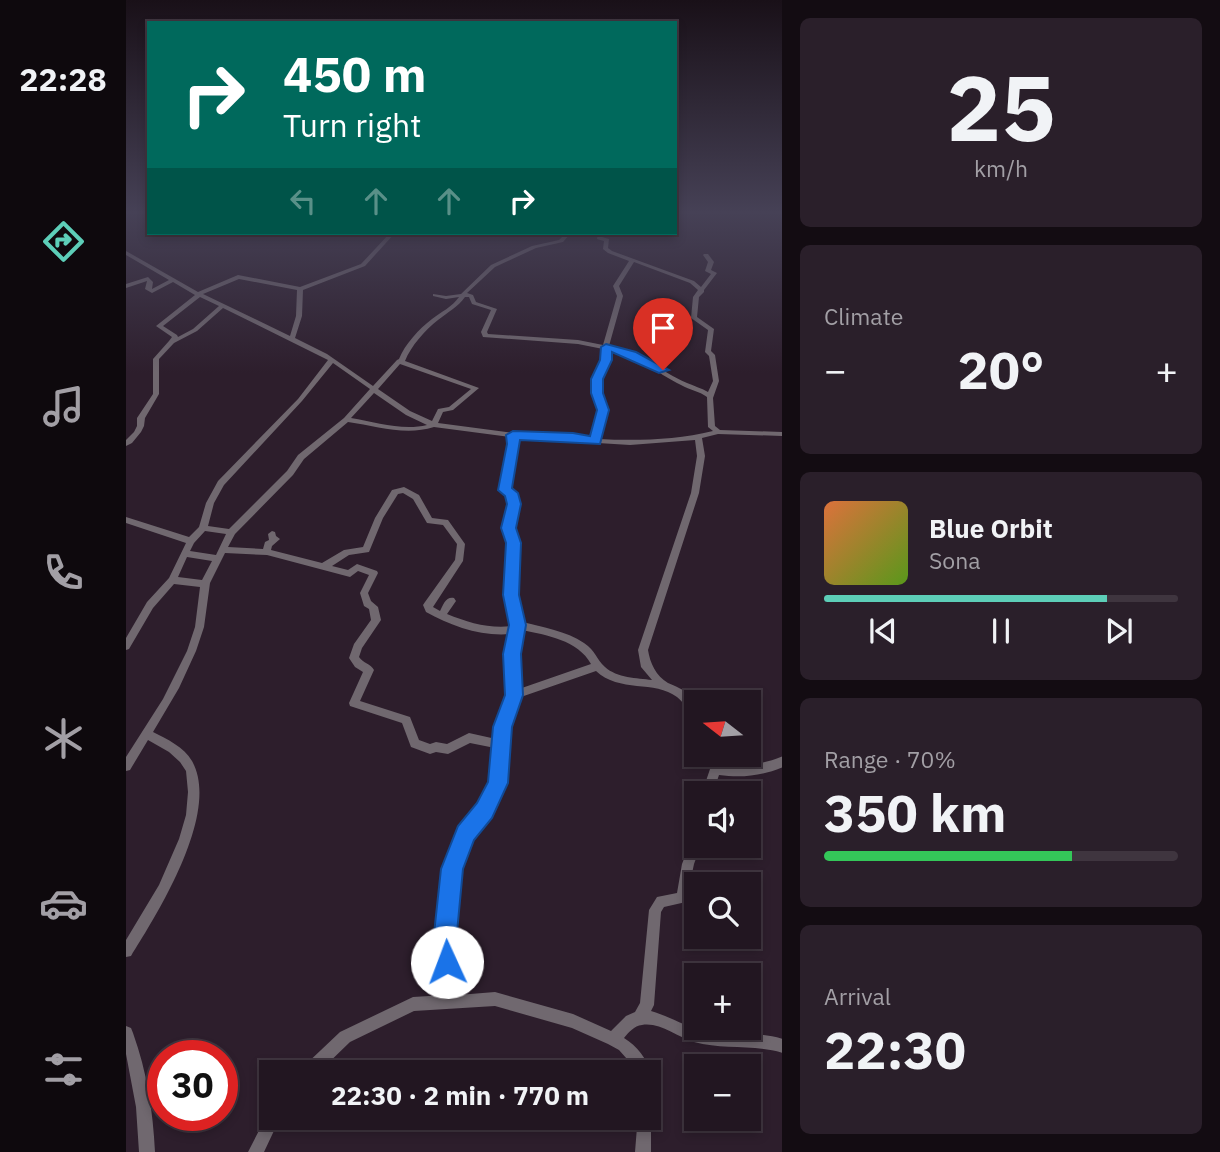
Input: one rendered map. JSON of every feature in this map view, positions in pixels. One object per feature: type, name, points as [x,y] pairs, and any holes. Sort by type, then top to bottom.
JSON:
[{"type":"street","points":[[148,266],[222,306],[325,355],[376,388],[408,413],[433,425],[513,435],[630,443],[698,437],[718,432],[782,434]]},
{"type":"street","points":[[126,444],[142,425],[141,418],[156,394],[156,359],[175,336],[159,326],[200,293],[238,277],[300,289],[361,266]]},
{"type":"street","points":[[126,766],[177,684],[198,632],[205,584],[217,558],[225,550],[231,533],[290,473],[301,457],[346,420],[402,360],[407,350],[433,321],[449,310],[495,266]]},
{"type":"street","points":[[595,441],[603,410],[597,393],[597,379],[606,360],[606,347],[620,296],[616,286],[629,266]]},
{"type":"street","points":[[646,266],[692,282],[702,291]]},
{"type":"street","points":[[710,266],[708,271],[715,273],[696,297],[694,318],[711,329],[708,352],[712,355],[716,381],[709,396],[712,427],[718,432]]},
{"type":"street","points":[[126,286],[148,279],[148,289],[152,291],[173,280]]},
{"type":"street","points":[[292,338],[299,316],[300,289]]},
{"type":"street","points":[[435,295],[450,299],[471,296],[474,303],[495,309],[484,332],[485,336],[578,342],[606,347],[632,355],[709,396]]},
{"type":"street","points":[[172,342],[191,334],[222,306]]},
{"type":"street","points":[[402,360],[426,372],[476,388],[451,409],[440,410],[433,425]]},
{"type":"street","points":[[126,646],[150,606],[173,580],[191,541],[203,528],[208,509],[221,483],[310,389],[331,361]]},
{"type":"street","points":[[346,420],[415,429],[433,425]]},
{"type":"street","points":[[452,1000],[444,943],[452,869],[465,834],[485,811],[498,783],[502,727],[514,695],[512,654],[517,628],[511,595],[513,543],[508,528],[514,504],[511,493],[505,490],[514,444],[513,435]]},
{"type":"street","points":[[684,698],[662,684],[646,667],[643,650],[695,493],[702,456],[698,437]]},
{"type":"street","points":[[326,566],[347,552],[366,550],[379,518],[395,492],[406,491],[416,497],[430,521],[445,522],[461,544],[459,561],[428,605],[429,609],[478,630],[494,632],[517,628],[578,643],[592,654],[597,666],[605,673],[639,684],[662,684]]},
{"type":"street","points":[[126,520],[191,541]]},
{"type":"street","points":[[203,528],[231,533]]},
{"type":"street","points":[[267,552],[268,544],[276,539],[272,538],[272,534]]},
{"type":"street","points":[[225,550],[267,552],[326,566],[342,573],[350,574],[357,568],[374,573],[364,593],[367,603],[373,607],[376,620],[369,633],[358,642],[354,658],[358,664],[369,670],[354,703],[407,720],[415,744],[430,749],[448,749],[469,738],[502,745]]},
{"type":"street","points":[[186,554],[217,558]]},
{"type":"street","points":[[173,580],[205,584]]},
{"type":"street","points":[[441,616],[451,601]]},
{"type":"street","points":[[514,695],[597,666]]},
{"type":"street","points":[[126,951],[171,878],[195,802],[191,769],[176,752],[146,734]]},
{"type":"street","points":[[711,781],[715,769],[733,772],[763,771],[782,761]]},
{"type":"street","points":[[639,1018],[647,1005],[655,910],[661,901],[682,898],[690,858]]},
{"type":"street","points":[[321,1060],[345,1037],[413,1004],[495,999],[573,1021],[624,1045],[636,1060]]},
{"type":"street","points":[[613,1039],[631,1021],[639,1018],[664,1021],[690,1034],[716,1040],[769,1041],[782,1046]]},
{"type":"street","points":[[126,1033],[136,1064],[146,1127],[147,1152]]},
{"type":"street","points":[[256,1152],[267,1130]]},
{"type":"street","points":[[643,1152],[644,1130]]},
{"type":"route","points":[[447,962],[444,943],[452,869],[465,834],[485,811],[498,783],[502,727],[514,695],[512,654],[517,625],[511,595],[513,543],[508,528],[514,504],[511,493],[505,490],[514,444],[513,435],[573,437],[595,441],[603,410],[597,393],[597,379],[606,360],[606,347],[632,355],[663,370]]}]
